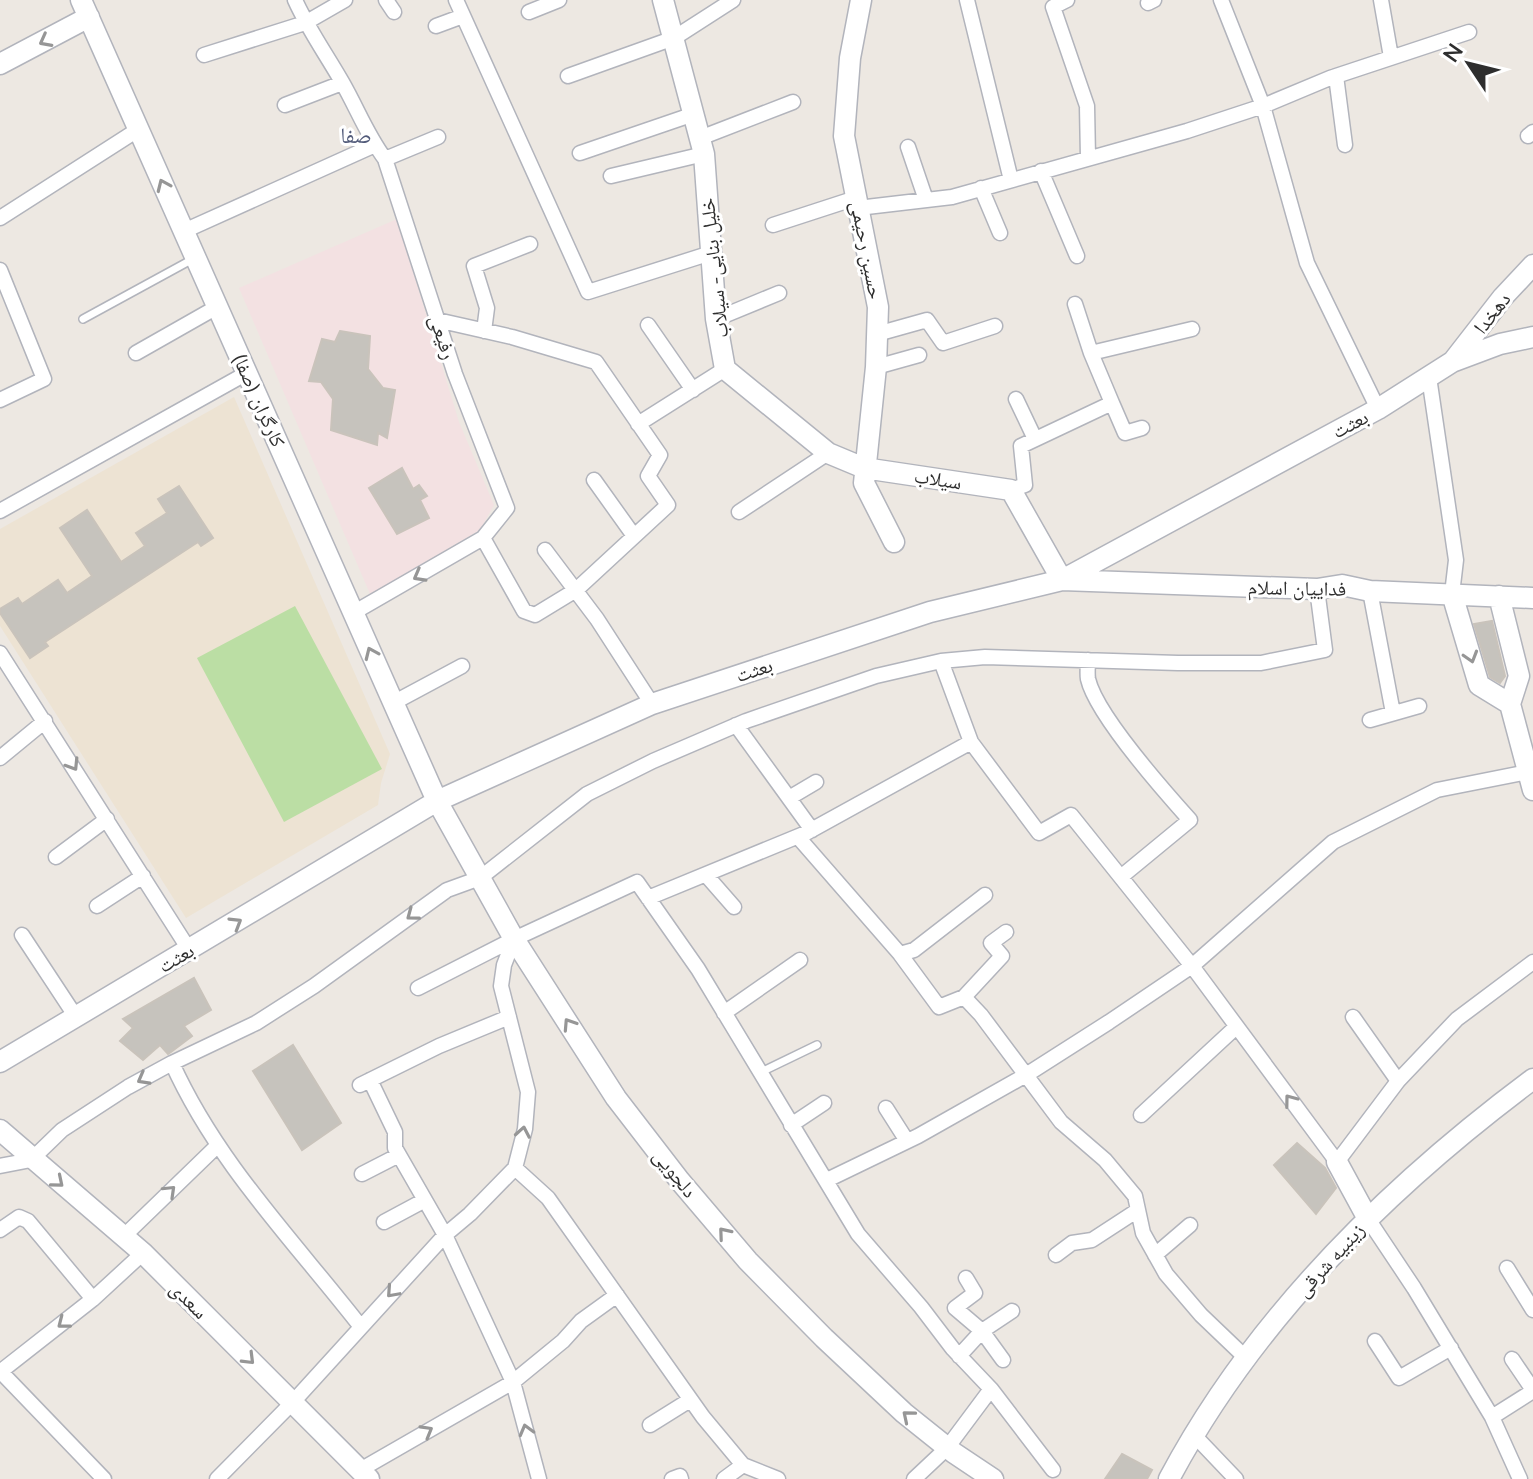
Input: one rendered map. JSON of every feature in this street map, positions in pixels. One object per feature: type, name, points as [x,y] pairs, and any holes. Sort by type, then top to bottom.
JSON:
[{"type":"main road","name":"خلیل بنایی- سیلاب","points":[[663,0],[702,146],[716,319],[725,369]]},
{"type":"main road","name":"حسین رحیمی","points":[[861,0],[850,58],[844,136],[878,307],[876,367],[864,483],[894,542]]},
{"type":"main road","points":[[0,64],[85,9]]},
{"type":"main road","name":"کارگران (صفا)","points":[[85,9],[437,801]]},
{"type":"main road","name":"دهخدا","points":[[1452,362],[1503,297],[1533,265]]},
{"type":"main road","name":"بعثت","points":[[0,1062],[437,801],[652,704],[930,612],[1062,580],[1378,409],[1452,362],[1500,344],[1533,337]]},
{"type":"main road","points":[[725,369],[828,453],[864,468]]},
{"type":"main road","name":"سیلاب","points":[[864,468],[1011,490]]},
{"type":"main road","points":[[1011,490],[1062,580]]},
{"type":"main road","name":"فداییان اسلام","points":[[1062,580],[1317,589],[1342,585],[1370,591],[1533,598]]},
{"type":"main road","points":[[1452,594],[1479,685],[1510,704]]},
{"type":"main road","points":[[1499,596],[1519,676],[1510,704],[1529,766]]},
{"type":"main road","name":"دلجویی","points":[[437,801],[514,939],[616,1098],[718,1227],[824,1338],[904,1413],[947,1448],[993,1479]]},
{"type":"main road","name":"زینبیه شرقی","points":[[1169,1479],[1193,1434],[1246,1358],[1316,1272],[1449,1144],[1533,1079]]},
{"type":"main road","name":"سعدی","points":[[0,1130],[31,1160],[143,1253],[365,1474]]},
{"type":"main road","points":[[1337,1162],[1368,1219]]},
{"type":"street","name":"رفیعی","points":[[295,0],[305,23],[385,159],[455,374],[507,508],[483,538],[353,613]]},
{"type":"street","points":[[204,55],[305,23],[345,0]]},
{"type":"street","points":[[456,0],[588,292],[711,253]]},
{"type":"street","points":[[529,12],[559,0]]},
{"type":"street","points":[[568,76],[674,38],[733,0]]},
{"type":"street","points":[[967,0],[1011,180]]},
{"type":"street","points":[[1067,0],[1053,7],[1087,106],[1088,158]]},
{"type":"street","points":[[1221,0],[1263,106],[1307,263],[1378,409]]},
{"type":"street","points":[[1381,0],[1391,57]]},
{"type":"street","points":[[436,26],[463,16]]},
{"type":"street","points":[[773,225],[857,203],[952,197],[1187,131],[1263,106],[1336,76],[1469,32]]},
{"type":"street","points":[[1336,76],[1345,145]]},
{"type":"street","points":[[285,105],[342,83]]},
{"type":"street","points":[[611,176],[702,146],[793,102]]},
{"type":"street","points":[[580,153],[694,114]]},
{"type":"street","points":[[0,218],[139,129]]},
{"type":"street","points":[[385,159],[438,137]]},
{"type":"street","points":[[184,231],[375,145]]},
{"type":"street","points":[[908,147],[926,200]]},
{"type":"street","points":[[1041,171],[1077,256]]},
{"type":"street","points":[[981,188],[1000,233]]},
{"type":"street","points":[[484,331],[487,308],[474,266],[530,244]]},
{"type":"street","points":[[0,270],[4,291],[44,379],[0,400]]},
{"type":"street","points":[[716,319],[779,293]]},
{"type":"street","points":[[1075,304],[1091,353],[1125,433],[1142,428]]},
{"type":"street","points":[[136,353],[217,307]]},
{"type":"street","points":[[437,320],[596,362],[660,455],[648,476],[668,505],[576,590],[535,615],[524,611],[483,538]]},
{"type":"street","points":[[877,334],[927,320],[943,343],[995,326]]},
{"type":"street","points":[[648,325],[693,390]]},
{"type":"street","points":[[1091,353],[1192,329]]},
{"type":"street","points":[[876,367],[919,355]]},
{"type":"street","points":[[638,424],[725,369]]},
{"type":"street","points":[[0,511],[247,373]]},
{"type":"street","points":[[1429,377],[1456,560],[1452,594]]},
{"type":"street","points":[[1016,399],[1035,439]]},
{"type":"street","points":[[1011,490],[1025,485],[1021,446],[1112,403]]},
{"type":"street","points":[[739,512],[828,453]]},
{"type":"street","points":[[594,480],[634,536]]},
{"type":"street","points":[[545,550],[597,619],[652,704]]},
{"type":"street","points":[[0,1166],[31,1160],[84,1114],[172,1063],[256,1023],[314,986],[447,890],[480,878],[587,794],[653,761],[736,725],[876,676],[941,661],[985,657],[1261,663],[1325,650],[1317,589]]},
{"type":"street","points":[[1370,591],[1393,713]]},
{"type":"street","points":[[0,653],[190,951]]},
{"type":"street","points":[[1088,660],[1088,679],[1100,704],[1156,781],[1190,820],[1122,876]]},
{"type":"street","points":[[941,661],[971,742],[1039,833],[1071,815],[1192,966],[1337,1162],[1398,1081],[1457,1019],[1533,962]]},
{"type":"street","points":[[393,703],[462,666]]},
{"type":"street","points":[[1370,720],[1419,706]]},
{"type":"street","points":[[0,758],[45,721]]},
{"type":"street","points":[[736,725],[789,798],[805,833],[939,1007],[964,997],[1002,956],[991,943],[1006,932]]},
{"type":"street","points":[[648,898],[805,833],[971,742]]},
{"type":"street","points":[[827,1180],[907,1141],[1026,1075],[1192,966],[1333,842],[1437,790],[1529,766]]},
{"type":"street","points":[[789,798],[816,782]]},
{"type":"street","points":[[56,857],[107,819]]},
{"type":"street","points":[[706,875],[734,907]]},
{"type":"street","points":[[97,906],[143,876]]},
{"type":"street","points":[[418,988],[637,882],[698,969],[858,1234],[959,1356],[991,1389],[1053,1470]]},
{"type":"street","points":[[900,954],[914,950],[985,895]]},
{"type":"street","points":[[22,935],[76,1017]]},
{"type":"street","points":[[217,1479],[293,1402],[445,1235],[515,1168],[525,1129],[528,1092],[501,986],[504,965],[514,939]]},
{"type":"street","points":[[724,1013],[800,960]]},
{"type":"street","points":[[964,997],[1061,1122],[1105,1160],[1135,1196],[1143,1233],[1166,1274],[1201,1315],[1246,1358]]},
{"type":"street","points":[[509,1017],[365,1082],[395,1132],[395,1148],[445,1235],[513,1382],[539,1479]]},
{"type":"street","points":[[1353,1017],[1398,1081]]},
{"type":"street","points":[[1141,1115],[1236,1027]]},
{"type":"street","points":[[172,1063],[189,1101],[217,1146],[361,1327]]},
{"type":"street","points":[[791,1125],[824,1103]]},
{"type":"street","points":[[886,1108],[907,1141]]},
{"type":"street","points":[[123,1237],[217,1146]]},
{"type":"street","points":[[362,1174],[399,1155]]},
{"type":"street","points":[[515,1168],[548,1198],[690,1400],[743,1465],[778,1479]]},
{"type":"street","points":[[384,1222],[425,1200]]},
{"type":"street","points":[[1056,1255],[1072,1243],[1092,1240],[1138,1210]]},
{"type":"street","points":[[0,1230],[19,1217],[28,1221],[93,1299]]},
{"type":"street","points":[[1368,1219],[1492,1417],[1520,1479]]},
{"type":"street","points":[[1155,1255],[1190,1225]]},
{"type":"street","points":[[104,1479],[0,1372],[93,1299],[143,1253]]},
{"type":"street","points":[[1507,1268],[1533,1310]]},
{"type":"street","points":[[966,1278],[975,1293],[955,1308],[982,1331],[1003,1360]]},
{"type":"street","points":[[365,1474],[513,1382],[563,1341],[581,1321],[617,1295]]},
{"type":"street","points":[[959,1356],[982,1331],[1012,1311]]},
{"type":"street","points":[[1375,1341],[1399,1378],[1451,1348]]},
{"type":"street","points":[[1492,1417],[1533,1390],[1512,1359]]},
{"type":"street","points":[[914,1479],[947,1448],[991,1389]]},
{"type":"street","points":[[650,1425],[690,1400]]},
{"type":"street","points":[[1193,1434],[1236,1479]]},
{"type":"street","points":[[724,1479],[743,1465]]},
{"type":"street","points":[[672,1479],[680,1476],[681,1479]]},
{"type":"lane","points":[[83,319],[196,258]]},
{"type":"lane","points":[[759,1073],[817,1045]]},
{"type":"shaded area","points":[[397,219],[459,422],[494,505],[480,530],[370,594],[239,288]]},
{"type":"shaded area","points":[[234,397],[390,754],[378,805],[186,918],[0,626],[0,529]]},
{"type":"green space","points":[[295,606],[382,769],[284,822],[197,658]]},
{"type":"building","points":[[340,331],[370,336],[368,369],[383,388],[395,390],[387,438],[378,433],[377,445],[331,430],[333,399],[321,382],[309,381],[322,339],[335,342]]},
{"type":"building","points":[[402,468],[413,489],[419,485],[427,496],[420,500],[429,518],[397,534],[369,488]]},
{"type":"building","points":[[179,486],[213,538],[201,546],[198,542],[45,642],[48,646],[30,658],[0,609],[18,598],[22,604],[58,580],[67,593],[92,576],[60,528],[87,510],[121,562],[145,546],[136,533],[167,513],[158,499]]},
{"type":"building","points":[[1492,621],[1505,676],[1500,683],[1490,677],[1474,624]]},
{"type":"building","points":[[194,978],[211,1010],[184,1026],[192,1036],[168,1054],[160,1045],[143,1060],[120,1041],[133,1028],[123,1019]]},
{"type":"building","points":[[293,1045],[341,1123],[302,1150],[253,1071]]},
{"type":"building","points":[[1297,1143],[1325,1168],[1336,1188],[1316,1214],[1274,1165]]},
{"type":"building","points":[[1122,1454],[1152,1470],[1147,1479],[1105,1479]]},
{"type":"district","name":"صفا","points":[[356,135]]}]
